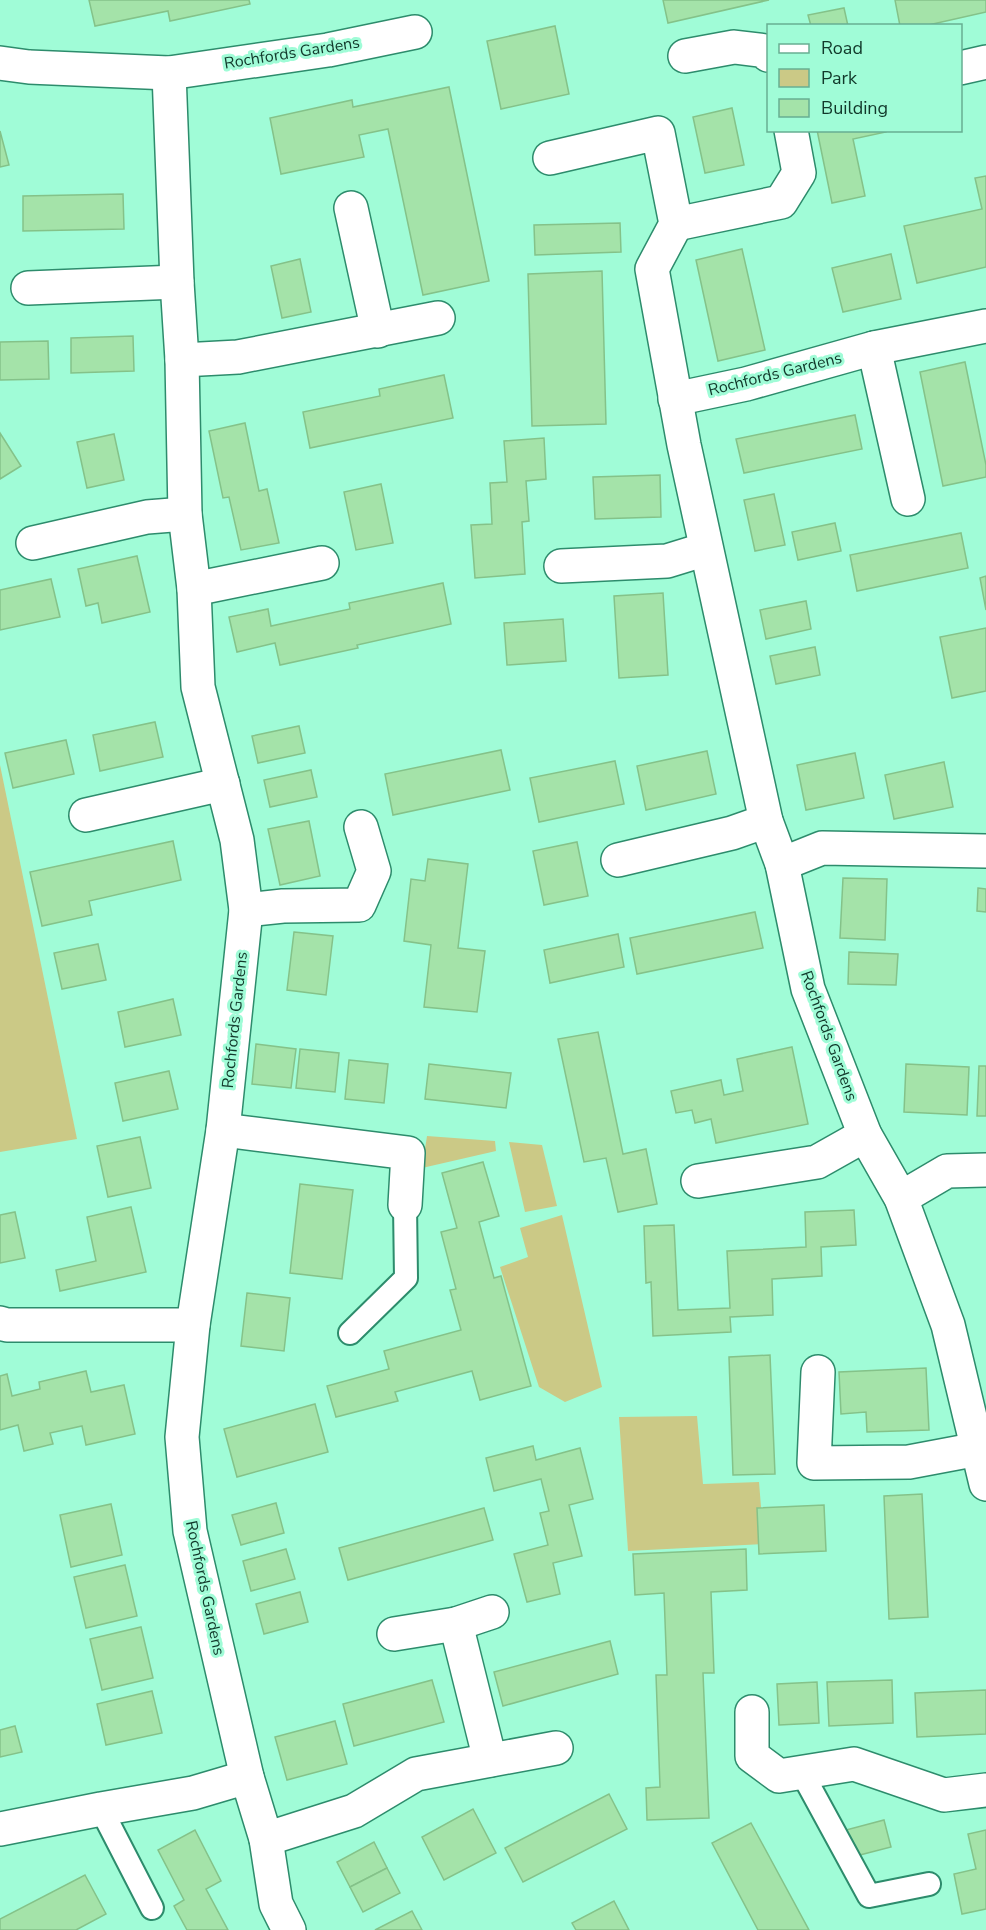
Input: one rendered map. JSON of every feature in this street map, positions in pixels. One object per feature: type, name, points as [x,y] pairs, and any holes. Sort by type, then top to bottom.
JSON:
[{"type":"street","name":"Rochfords Gardens","points":[[0,63],[29,67],[169,73],[328,50],[415,32]]},
{"type":"street","points":[[686,56],[734,47],[766,51],[767,54]]},
{"type":"street","points":[[962,68],[986,62]]},
{"type":"street","name":"Rochfords Gardens","points":[[169,73],[182,360],[185,514],[194,589],[198,687],[237,840],[246,910],[224,1130],[193,1325],[182,1437],[190,1531],[247,1777],[266,1839],[276,1904],[289,1930]]},
{"type":"street","points":[[550,158],[658,133],[676,224],[781,202],[799,172],[791,132]]},
{"type":"street","points":[[351,208],[378,331]]},
{"type":"street","name":"Rochfords Gardens","points":[[676,224],[652,269],[675,399],[766,821],[782,864],[808,989],[865,1135],[901,1198],[948,1325],[986,1484]]},
{"type":"street","points":[[28,288],[177,282]]},
{"type":"street","points":[[182,360],[238,357],[438,318]]},
{"type":"street","name":"Rochfords Gardens","points":[[675,399],[746,384],[874,348],[986,326]]},
{"type":"street","points":[[874,348],[908,499]]},
{"type":"street","points":[[33,543],[147,517],[185,514]]},
{"type":"street","points":[[561,566],[667,561],[706,549]]},
{"type":"street","points":[[194,589],[322,563]]},
{"type":"street","points":[[86,815],[223,784]]},
{"type":"street","points":[[618,860],[732,833],[766,821]]},
{"type":"street","points":[[246,910],[283,906],[359,905],[374,871],[361,827]]},
{"type":"street","points":[[782,864],[822,848],[986,851]]},
{"type":"street","points":[[224,1130],[408,1153],[405,1205]]},
{"type":"street","points":[[698,1181],[817,1162],[865,1135]]},
{"type":"street","points":[[901,1198],[947,1171],[986,1170]]},
{"type":"street","points":[[0,1323],[7,1325],[193,1325]]},
{"type":"street","points":[[818,1372],[814,1463],[909,1462],[978,1449]]},
{"type":"street","points":[[394,1635],[456,1624],[492,1612]]},
{"type":"street","points":[[456,1624],[490,1760]]},
{"type":"street","points":[[752,1712],[752,1756],[779,1776],[854,1764],[944,1795],[986,1790]]},
{"type":"street","points":[[266,1839],[354,1811],[416,1774],[556,1748]]},
{"type":"street","points":[[0,1829],[193,1793],[247,1777]]},
{"type":"lane","points":[[350,1333],[406,1278],[405,1205]]},
{"type":"lane","points":[[802,1773],[869,1896],[929,1884]]},
{"type":"lane","points":[[101,1809],[152,1908]]},
{"type":"green space","points":[[0,765],[77,1139],[0,1152]]},
{"type":"green space","points":[[427,1136],[495,1141],[496,1151],[422,1168]]},
{"type":"green space","points":[[509,1142],[542,1145],[557,1206],[525,1212]]},
{"type":"green space","points":[[562,1215],[602,1387],[565,1402],[539,1387],[500,1267],[528,1257],[520,1228]]},
{"type":"green space","points":[[697,1416],[703,1484],[759,1482],[764,1544],[628,1551],[619,1417]]},
{"type":"building","points":[[89,0],[249,0],[250,4],[170,21],[168,11],[95,26]]},
{"type":"building","points":[[663,0],[769,0],[668,23]]},
{"type":"building","points":[[895,0],[986,0],[986,12],[933,24],[900,24]]},
{"type":"building","points":[[844,8],[848,24],[810,24],[808,15]]},
{"type":"building","points":[[555,26],[569,94],[501,109],[487,41]]},
{"type":"building","points":[[449,87],[489,281],[423,295],[388,129],[359,135],[364,157],[281,174],[270,118],[352,100],[353,107]]},
{"type":"building","points":[[732,108],[744,165],[705,173],[693,117]]},
{"type":"building","points":[[0,131],[9,165],[0,167]]},
{"type":"building","points":[[817,132],[886,132],[853,139],[865,196],[832,203]]},
{"type":"building","points":[[986,176],[986,267],[917,283],[904,226],[982,209],[975,178]]},
{"type":"building","points":[[123,194],[124,229],[23,231],[23,196]]},
{"type":"building","points":[[620,223],[621,252],[535,255],[534,225]]},
{"type":"building","points":[[742,249],[765,350],[718,361],[696,260]]},
{"type":"building","points":[[891,254],[901,299],[843,312],[832,268]]},
{"type":"building","points":[[300,259],[311,312],[282,318],[271,266]]},
{"type":"building","points":[[602,271],[606,424],[532,426],[528,274]]},
{"type":"building","points":[[133,336],[134,371],[71,373],[71,338]]},
{"type":"building","points":[[48,341],[49,379],[0,380],[0,342]]},
{"type":"building","points":[[965,362],[986,465],[986,477],[943,486],[920,372]]},
{"type":"building","points":[[444,375],[453,418],[310,448],[303,412],[380,396],[379,389]]},
{"type":"building","points":[[855,415],[862,449],[744,473],[736,439]]},
{"type":"building","points":[[245,423],[259,491],[267,489],[279,543],[241,550],[229,497],[223,498],[209,431]]},
{"type":"building","points":[[0,433],[21,466],[0,479]]},
{"type":"building","points":[[114,434],[124,480],[87,488],[77,442]]},
{"type":"building","points":[[544,438],[546,479],[526,481],[529,521],[522,522],[525,574],[475,578],[471,525],[492,524],[490,483],[507,482],[504,441]]},
{"type":"building","points":[[660,475],[661,517],[595,519],[593,477]]},
{"type":"building","points":[[381,484],[393,543],[356,550],[344,492]]},
{"type":"building","points":[[774,494],[785,545],[755,551],[744,500]]},
{"type":"building","points":[[835,523],[841,551],[798,560],[792,532]]},
{"type":"building","points":[[961,533],[968,568],[857,591],[850,555]]},
{"type":"building","points":[[137,556],[150,612],[102,623],[98,603],[86,606],[78,569]]},
{"type":"building","points":[[986,576],[986,610],[980,578]]},
{"type":"building","points":[[51,579],[60,617],[0,630],[0,590]]},
{"type":"building","points":[[443,583],[451,624],[280,665],[275,643],[237,652],[229,617],[268,609],[271,626],[350,609],[349,603]]},
{"type":"building","points":[[663,593],[668,675],[619,678],[614,596]]},
{"type":"building","points":[[806,601],[811,629],[766,639],[760,610]]},
{"type":"building","points":[[563,619],[566,661],[507,665],[504,623]]},
{"type":"building","points":[[986,628],[986,691],[952,698],[940,637]]},
{"type":"building","points":[[815,647],[820,675],[776,684],[770,656]]},
{"type":"building","points":[[155,722],[163,757],[100,771],[93,735]]},
{"type":"building","points":[[299,726],[305,753],[258,763],[252,736]]},
{"type":"building","points":[[66,740],[74,774],[13,788],[5,753]]},
{"type":"building","points":[[501,750],[510,790],[393,815],[385,774]]},
{"type":"building","points":[[707,751],[716,794],[646,810],[637,766]]},
{"type":"building","points":[[855,753],[864,798],[806,810],[797,765]]},
{"type":"building","points":[[615,761],[624,804],[539,822],[530,778]]},
{"type":"building","points":[[944,762],[953,807],[894,819],[885,775]]},
{"type":"building","points":[[311,770],[317,797],[270,807],[264,780]]},
{"type":"building","points":[[309,821],[320,876],[280,885],[268,829]]},
{"type":"building","points":[[173,841],[181,880],[89,901],[92,915],[42,926],[30,872]]},
{"type":"building","points":[[577,842],[588,896],[544,905],[533,851]]},
{"type":"building","points":[[428,859],[468,864],[458,948],[485,951],[477,1012],[424,1007],[431,945],[404,941],[411,879],[425,881]]},
{"type":"building","points":[[843,878],[887,879],[885,940],[840,938]]},
{"type":"building","points":[[978,888],[986,889],[986,912],[977,911]]},
{"type":"building","points":[[755,912],[763,948],[637,974],[630,938]]},
{"type":"building","points":[[294,932],[333,936],[326,995],[287,990]]},
{"type":"building","points":[[618,934],[624,967],[550,983],[544,950]]},
{"type":"building","points":[[98,944],[106,980],[62,989],[54,953]]},
{"type":"building","points":[[849,952],[898,954],[896,985],[848,984]]},
{"type":"building","points":[[173,999],[181,1035],[125,1047],[118,1012]]},
{"type":"building","points":[[598,1032],[623,1154],[646,1149],[657,1204],[618,1212],[606,1158],[584,1162],[558,1039]]},
{"type":"building","points":[[256,1044],[296,1049],[291,1088],[252,1084]]},
{"type":"building","points":[[792,1047],[808,1124],[716,1143],[711,1119],[695,1123],[692,1110],[676,1113],[671,1091],[721,1080],[724,1095],[743,1091],[737,1059]]},
{"type":"building","points":[[300,1049],[339,1053],[335,1092],[296,1088]]},
{"type":"building","points":[[349,1060],[388,1064],[384,1103],[345,1099]]},
{"type":"building","points":[[429,1064],[511,1073],[506,1108],[425,1099]]},
{"type":"building","points":[[906,1064],[969,1067],[967,1115],[904,1112]]},
{"type":"building","points":[[979,1066],[986,1066],[986,1116],[977,1116]]},
{"type":"building","points":[[169,1071],[178,1109],[123,1121],[115,1083]]},
{"type":"building","points":[[140,1137],[151,1188],[108,1197],[97,1146]]},
{"type":"building","points":[[483,1162],[499,1216],[479,1222],[494,1278],[501,1276],[531,1386],[480,1400],[472,1371],[395,1392],[398,1401],[336,1417],[327,1386],[389,1369],[384,1351],[461,1330],[450,1290],[456,1289],[441,1232],[457,1228],[442,1173]]},
{"type":"building","points":[[300,1184],[353,1190],[342,1279],[290,1273]]},
{"type":"building","points":[[131,1207],[146,1272],[60,1291],[56,1270],[96,1261],[87,1217]]},
{"type":"building","points":[[854,1210],[856,1245],[821,1247],[822,1276],[772,1279],[773,1315],[730,1317],[731,1332],[653,1336],[651,1282],[646,1283],[644,1226],[674,1225],[678,1310],[730,1308],[727,1251],[806,1247],[805,1212]]},
{"type":"building","points":[[15,1212],[25,1258],[0,1263],[0,1215]]},
{"type":"building","points":[[247,1293],[290,1298],[284,1351],[241,1346]]},
{"type":"building","points":[[770,1355],[775,1474],[733,1475],[729,1357]]},
{"type":"building","points":[[926,1368],[929,1430],[867,1432],[866,1412],[841,1414],[839,1372]]},
{"type":"building","points":[[86,1371],[91,1392],[124,1385],[135,1434],[86,1445],[82,1426],[50,1433],[53,1444],[24,1451],[18,1425],[0,1430],[0,1376],[7,1374],[12,1396],[40,1389],[39,1382]]},
{"type":"building","points":[[315,1404],[328,1452],[237,1477],[224,1429]]},
{"type":"building","points":[[533,1446],[536,1460],[580,1448],[593,1499],[569,1505],[582,1556],[553,1563],[560,1594],[527,1602],[514,1554],[548,1545],[540,1513],[549,1511],[541,1479],[494,1491],[486,1458]]},
{"type":"building","points":[[922,1494],[928,1617],[889,1619],[884,1496]]},
{"type":"building","points":[[276,1503],[284,1533],[241,1545],[232,1515]]},
{"type":"building","points":[[111,1504],[122,1555],[71,1567],[60,1515]]},
{"type":"building","points":[[824,1505],[826,1551],[759,1554],[757,1508]]},
{"type":"building","points":[[484,1508],[493,1540],[348,1580],[339,1548]]},
{"type":"building","points":[[286,1549],[295,1579],[251,1591],[243,1561]]},
{"type":"building","points":[[746,1549],[747,1590],[711,1592],[714,1673],[703,1673],[709,1818],[647,1820],[646,1788],[660,1787],[656,1675],[667,1675],[664,1593],[635,1595],[633,1554]]},
{"type":"building","points":[[125,1565],[137,1616],[86,1628],[74,1577]]},
{"type":"building","points":[[300,1592],[308,1622],[264,1634],[256,1604]]},
{"type":"building","points":[[141,1627],[153,1678],[102,1690],[90,1639]]},
{"type":"building","points":[[610,1641],[618,1674],[503,1706],[494,1672]]},
{"type":"building","points":[[432,1680],[444,1722],[354,1746],[343,1704]]},
{"type":"building","points":[[892,1680],[893,1723],[829,1726],[827,1682]]},
{"type":"building","points":[[817,1682],[819,1723],[779,1725],[777,1684]]},
{"type":"building","points":[[986,1690],[986,1734],[917,1737],[915,1693]]},
{"type":"building","points":[[152,1691],[162,1733],[106,1745],[97,1704]]},
{"type":"building","points":[[335,1721],[347,1764],[287,1780],[275,1737]]},
{"type":"building","points":[[15,1726],[22,1752],[0,1757],[0,1730]]},
{"type":"building","points":[[609,1794],[627,1829],[523,1882],[505,1848]]},
{"type":"building","points":[[473,1809],[496,1853],[444,1880],[422,1837]]},
{"type":"building","points":[[884,1820],[891,1847],[852,1857],[846,1830]]},
{"type":"building","points":[[751,1823],[809,1930],[758,1930],[712,1843]]},
{"type":"building","points":[[195,1830],[221,1881],[206,1889],[228,1930],[187,1930],[174,1906],[184,1900],[158,1850]]},
{"type":"building","points":[[986,1830],[986,1909],[962,1914],[954,1874],[976,1869],[968,1834]]},
{"type":"building","points":[[374,1842],[387,1868],[350,1887],[337,1862]]},
{"type":"building","points":[[387,1868],[400,1893],[363,1912],[350,1887]]},
{"type":"building","points":[[85,1875],[106,1914],[76,1930],[0,1930],[0,1919]]},
{"type":"building","points":[[614,1901],[629,1930],[576,1930],[572,1923]]},
{"type":"building","points":[[412,1911],[422,1930],[375,1930]]}]
